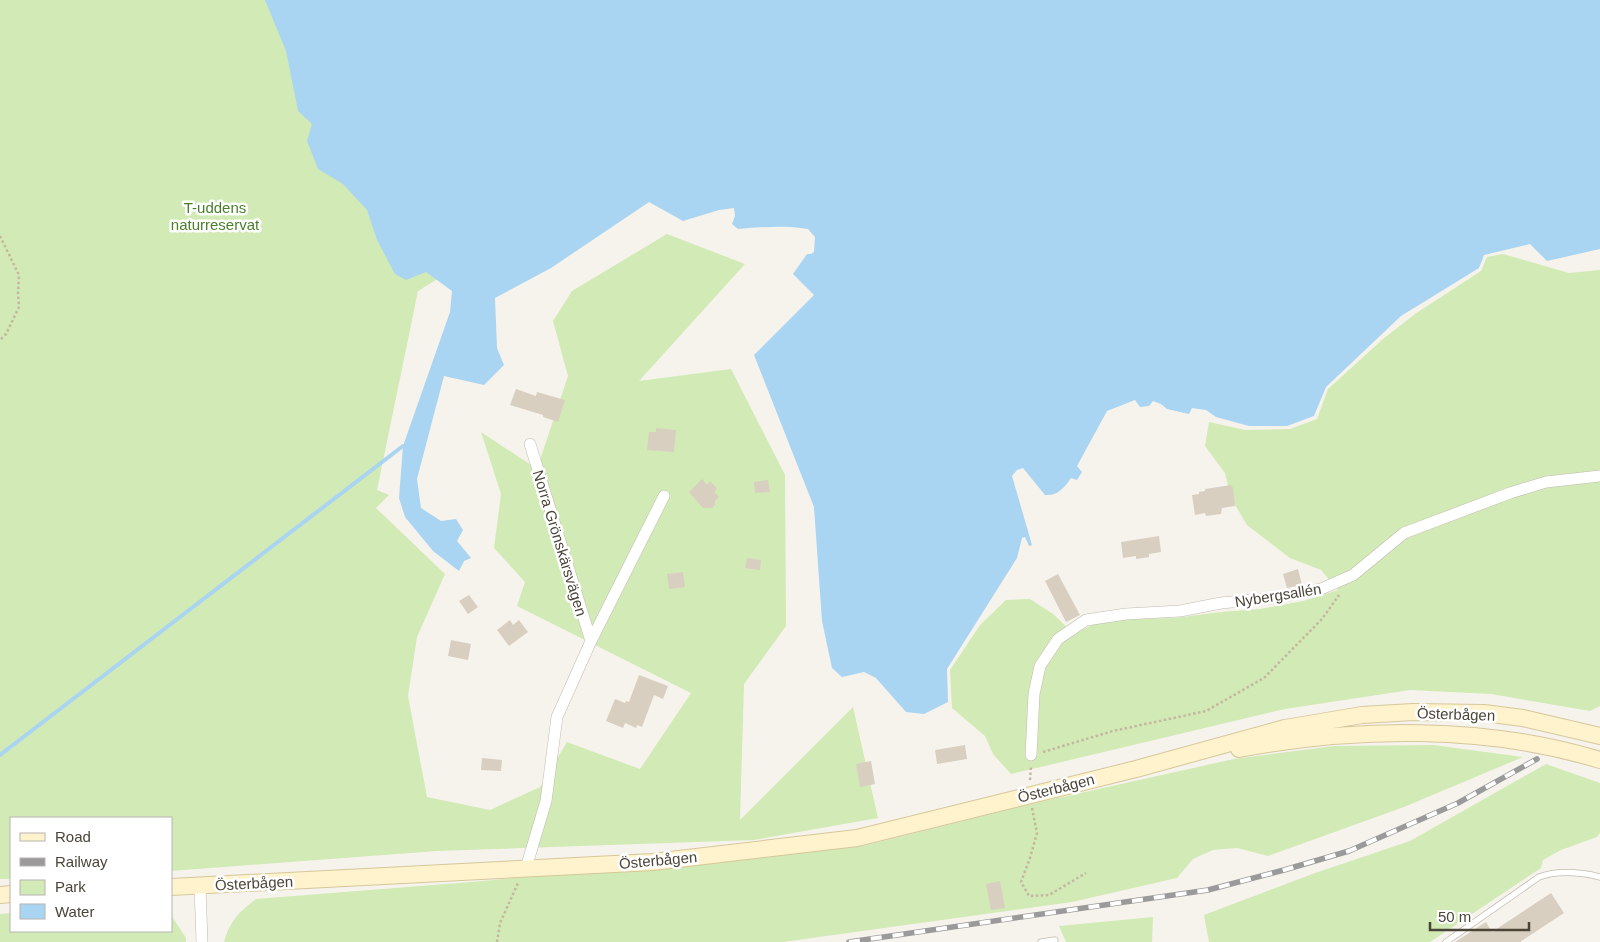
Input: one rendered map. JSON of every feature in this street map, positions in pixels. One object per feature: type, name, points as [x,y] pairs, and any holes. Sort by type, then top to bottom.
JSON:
[{"type":"main road","name":"Österbågen","points":[[172,887],[653,862],[857,838],[1136,769],[1285,728],[1362,715],[1445,712],[1484,714],[1523,718],[1600,736]]},
{"type":"main road","name":"Österbågen","points":[[1136,769],[1253,746],[1320,738],[1413,733],[1470,736],[1523,743],[1576,752],[1600,760]]},
{"type":"street","name":"Norra Grönskärsvägen","points":[[530,444],[591,642]]},
{"type":"street","name":"Nybergsallén","points":[[1031,755],[1034,694],[1040,666],[1058,639],[1086,620],[1126,614],[1180,611],[1321,589],[1352,575],[1404,534],[1510,493],[1546,482],[1600,476]]},
{"type":"street","name":"Norra Grönskärsvägen","points":[[526,868],[546,801],[557,716],[591,642],[664,496]]},
{"type":"street","points":[[200,886],[202,942]]},
{"type":"lane","points":[[1446,942],[1546,874],[1572,873],[1600,877]]},
{"type":"lane","points":[[1041,942],[1054,940]]},
{"type":"path","points":[[0,236],[19,275],[19,307],[6,334],[0,340]]},
{"type":"path","points":[[1086,874],[1049,895],[1029,896],[1021,882],[1037,834],[1030,795],[1031,755],[1113,732],[1206,711],[1231,697],[1264,678],[1322,619],[1352,575]]},
{"type":"path","points":[[497,942],[500,924],[515,888],[526,868]]},
{"type":"green space","name":"T-uddens naturreservat","points":[[0,0],[500,0],[475,256],[418,291],[377,490],[389,495],[376,508],[445,574],[417,637],[408,696],[427,797],[490,810],[540,787],[567,742],[640,769],[691,693],[517,606],[525,582],[494,548],[501,494],[481,432],[537,469],[568,376],[553,321],[572,291],[667,234],[745,264],[639,381],[731,369],[785,475],[786,626],[744,684],[740,820],[853,707],[878,818],[754,840],[437,851],[172,871],[172,817],[10,817],[10,879],[0,879]]},
{"type":"green space","points":[[1503,254],[1569,273],[1600,270],[1600,706],[1590,711],[1491,694],[1410,690],[1285,709],[1011,774],[993,754],[985,736],[952,708],[950,670],[980,625],[1006,600],[1030,599],[1053,614],[1074,634],[1092,625],[1126,619],[1174,618],[1260,609],[1303,601],[1338,590],[1321,570],[1290,558],[1247,525],[1231,498],[1225,473],[1205,446],[1209,422],[1245,430],[1290,429],[1317,419],[1328,389],[1383,339],[1415,314],[1481,271],[1487,257]]},
{"type":"green space","points":[[1433,745],[1523,757],[1404,807],[1268,856],[1237,848],[1213,850],[1193,859],[1177,878],[1072,902],[783,942],[224,942],[236,917],[256,899],[471,882],[863,846],[1022,806],[1234,759],[1334,746]]},
{"type":"green space","points":[[1546,764],[1600,783],[1600,833],[1597,837],[1561,850],[1543,860],[1541,868],[1430,942],[1209,942],[1204,915],[1315,873],[1410,841]]},
{"type":"green space","points":[[10,913],[10,932],[172,932],[172,917],[186,938],[186,942],[0,942],[0,914]]},
{"type":"green space","points":[[1153,917],[1152,942],[1066,942],[1059,926]]},
{"type":"water","points":[[265,0],[1600,0],[1600,249],[1547,261],[1530,244],[1484,255],[1479,268],[1401,316],[1326,387],[1314,416],[1287,426],[1249,426],[1216,417],[1206,410],[1192,408],[1189,414],[1167,409],[1153,401],[1149,406],[1140,407],[1135,400],[1107,411],[1077,466],[1082,472],[1077,480],[1071,478],[1057,493],[1045,495],[1023,468],[1017,470],[1012,476],[1032,545],[1029,546],[1025,537],[1022,538],[1017,558],[947,669],[948,702],[924,714],[906,712],[876,678],[864,672],[842,677],[832,668],[822,621],[814,507],[754,355],[814,295],[793,274],[807,254],[814,252],[815,237],[808,229],[765,227],[738,229],[732,224],[735,216],[734,208],[719,210],[683,221],[649,202],[551,268],[495,298],[497,348],[504,365],[484,385],[444,376],[417,479],[421,508],[441,521],[456,519],[463,530],[457,541],[471,558],[464,561],[459,571],[433,551],[405,517],[399,498],[403,446],[450,312],[452,291],[426,272],[406,280],[395,274],[377,240],[367,210],[343,184],[318,169],[307,141],[312,124],[298,111],[286,51]]},
{"type":"building","points":[[516,389],[536,396],[537,392],[565,400],[558,422],[543,417],[543,415],[510,405]]},
{"type":"building","points":[[656,428],[676,430],[674,452],[647,450],[649,432],[656,432]]},
{"type":"building","points":[[702,479],[707,485],[710,481],[717,489],[714,492],[719,497],[712,508],[703,508],[689,492]]},
{"type":"building","points":[[768,480],[770,492],[755,493],[754,482]]},
{"type":"building","points":[[1231,485],[1235,506],[1222,508],[1221,514],[1206,516],[1205,513],[1195,515],[1192,495],[1199,494],[1199,492],[1205,491],[1205,489]]},
{"type":"building","points":[[1159,536],[1161,552],[1149,554],[1149,557],[1123,558],[1121,542]]},
{"type":"building","points":[[747,558],[761,560],[760,570],[745,568]]},
{"type":"building","points":[[1298,569],[1302,585],[1287,588],[1283,574]]},
{"type":"building","points":[[683,572],[685,587],[669,589],[667,574]]},
{"type":"building","points":[[1058,574],[1080,615],[1066,622],[1045,581]]},
{"type":"building","points":[[469,595],[478,607],[468,614],[459,601]]},
{"type":"building","points":[[510,620],[513,625],[519,620],[528,632],[509,646],[497,630]]},
{"type":"building","points":[[451,640],[471,644],[468,660],[448,656]]},
{"type":"building","points":[[639,675],[668,686],[663,699],[654,695],[642,727],[637,725],[636,728],[625,723],[623,728],[606,721],[615,699],[625,703],[626,701],[629,702]]},
{"type":"building","points":[[965,745],[967,759],[937,764],[935,750]]},
{"type":"building","points":[[482,758],[502,760],[501,771],[481,770]]},
{"type":"building","points":[[871,761],[875,784],[860,787],[856,764]]},
{"type":"building","points":[[1000,881],[1005,908],[991,910],[986,884]]},
{"type":"building","points":[[1551,893],[1564,913],[1520,942],[1455,942],[1486,922],[1492,932]]},
{"type":"waterway","points":[[0,755],[403,446]]},
{"type":"railway","points":[[849,942],[1208,890],[1284,870],[1349,851],[1458,803],[1537,759]]}]
